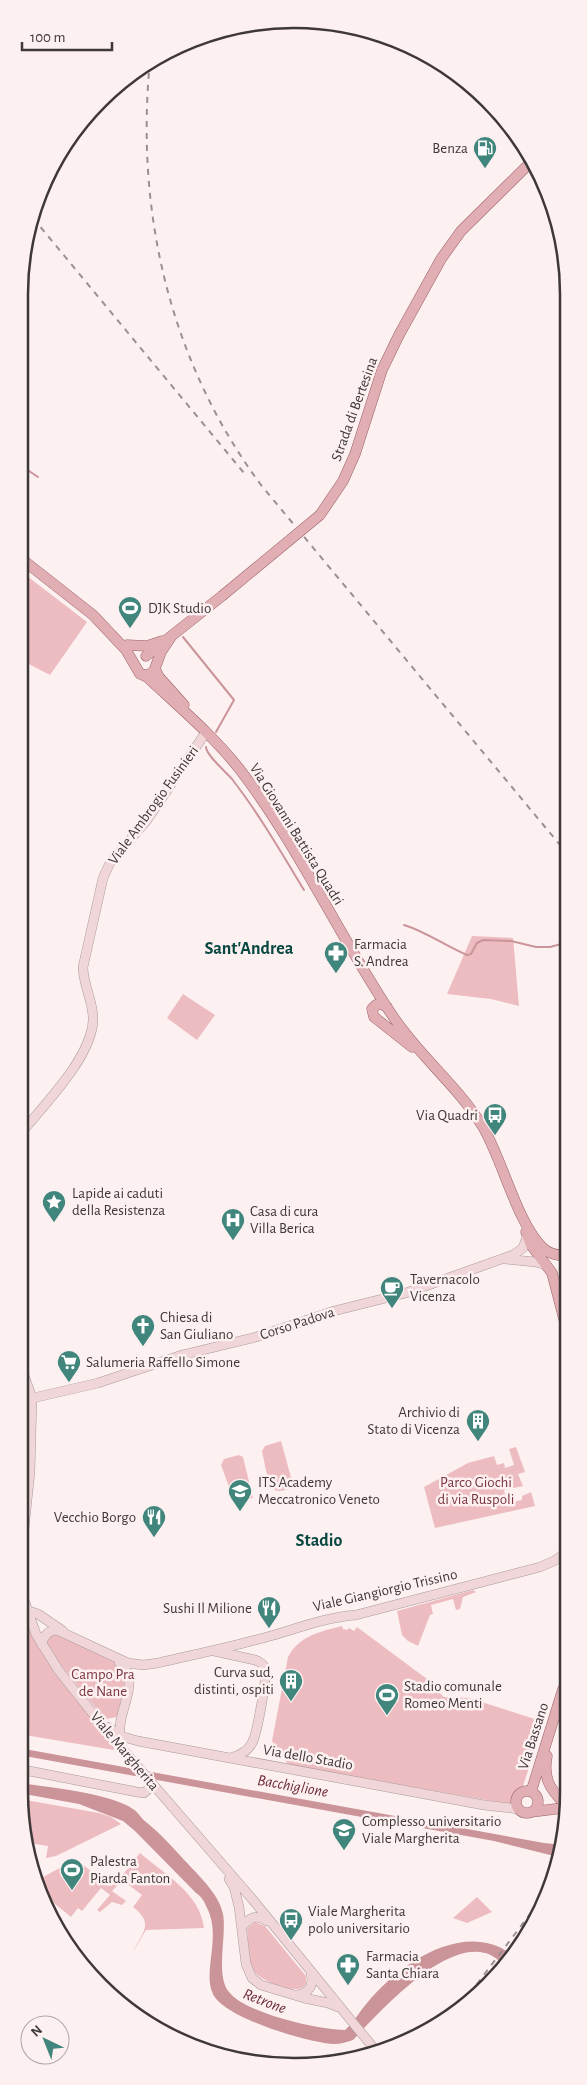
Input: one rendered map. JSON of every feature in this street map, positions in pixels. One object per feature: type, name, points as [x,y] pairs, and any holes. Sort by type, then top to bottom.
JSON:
[{"type":"main road","name":"Strada di Bertesina","points":[[140,671],[137,661],[222,596],[320,515],[343,481],[355,454],[382,370],[398,336],[441,259],[462,231],[527,166]]},
{"type":"main road","name":"Via Giovanni Battista Quadri","points":[[28,564],[90,612],[126,650],[140,671],[205,731],[240,770],[263,803],[388,1009],[429,1063],[464,1101],[481,1125],[494,1148],[533,1242],[550,1269]]},
{"type":"main road","points":[[114,636],[126,645],[154,660],[159,677],[205,731]]},
{"type":"main road","name":"Strada di Bertesina","points":[[156,667],[168,639]]},
{"type":"main road","points":[[126,645],[147,646],[168,639]]},
{"type":"main road","points":[[140,671],[150,674],[156,667]]},
{"type":"main road","name":"Via Giovanni Battista Quadri","points":[[369,980],[376,1005],[372,1009],[372,1015],[429,1063]]},
{"type":"main road","points":[[376,1005],[384,1004],[388,1009],[387,1018],[379,1020]]},
{"type":"main road","points":[[533,1242],[549,1252],[560,1255]]},
{"type":"main road","points":[[560,1263],[550,1269],[560,1302]]},
{"type":"main road","name":"Via Bassano","points":[[534,1794],[560,1699]]},
{"type":"main road","points":[[547,1741],[548,1754],[545,1774],[552,1790],[560,1798]]},
{"type":"main road","points":[[519,1809],[517,1804],[519,1796],[524,1792],[559,1801]]},
{"type":"main road","points":[[531,1812],[537,1806],[534,1794]]},
{"type":"main road","name":"Via dello Stadio","points":[[519,1809],[531,1812],[559,1808]]},
{"type":"street","name":"Viale Ambrogio Fusinieri","points":[[28,1124],[56,1093],[84,1050],[91,1034],[94,1018],[83,976],[83,967],[103,878],[110,863],[146,820],[205,731]]},
{"type":"street","name":"Corso Padova","points":[[28,1399],[98,1383],[182,1355],[256,1337],[334,1311],[406,1293],[514,1255],[533,1242]]},
{"type":"street","name":"Corso Padova","points":[[502,1259],[526,1261],[550,1269]]},
{"type":"street","name":"Viale Margherita","points":[[28,1384],[32,1398],[28,1491]]},
{"type":"street","name":"Viale Giangiorgio Trissino","points":[[115,1658],[134,1665],[158,1663],[276,1634],[305,1624],[356,1615],[540,1567],[560,1557]]},
{"type":"street","points":[[28,1596],[38,1614]]},
{"type":"street","points":[[28,1611],[38,1614],[63,1631],[115,1658],[123,1665],[130,1678],[120,1720],[120,1736],[132,1760]]},
{"type":"street","name":"Viale Margherita","points":[[28,1614],[42,1645],[59,1671],[153,1785],[253,1900],[371,2045]]},
{"type":"street","points":[[42,1645],[43,1638],[48,1633],[54,1630],[63,1631]]},
{"type":"street","name":"Viale Giangiorgio Trissino","points":[[211,1650],[261,1662],[266,1672],[256,1731],[252,1743],[243,1752],[229,1758]]},
{"type":"street","points":[[99,1719],[109,1723],[120,1720]]},
{"type":"street","name":"Via dello Stadio","points":[[99,1719],[120,1736],[138,1741],[484,1805],[519,1809]]},
{"type":"street","points":[[132,1760],[130,1748],[138,1741]]},
{"type":"street","points":[[28,1771],[144,1793],[153,1785]]},
{"type":"street","name":"Viale Margherita","points":[[220,1864],[234,1887],[239,1907],[246,1964],[252,1978],[261,1985],[328,2003],[343,2011]]},
{"type":"street","points":[[242,1927],[247,1920],[253,1917],[262,1918],[270,1923]]},
{"type":"street","points":[[296,1995],[305,1994],[309,1990],[312,1985],[311,1973]]},
{"type":"green space","points":[[28,577],[87,622],[50,675],[28,664]]},
{"type":"green space","points":[[472,936],[513,938],[519,1006],[491,999],[447,994]]},
{"type":"green space","points":[[183,994],[215,1015],[197,1040],[167,1018]]},
{"type":"green space","points":[[281,1441],[292,1481],[290,1482],[291,1488],[279,1491],[275,1490],[270,1483],[262,1451],[265,1446]]},
{"type":"green space","name":"Parco Giochi di via Ruspoli","points":[[516,1447],[525,1472],[518,1474],[523,1486],[504,1490],[507,1503],[522,1500],[522,1496],[531,1492],[535,1506],[435,1528],[424,1487],[468,1463],[494,1456],[497,1465],[504,1463],[505,1468],[514,1465],[509,1449]]},
{"type":"green space","points":[[239,1455],[243,1457],[253,1498],[235,1503],[221,1465],[224,1459]]},
{"type":"green space","points":[[473,1590],[476,1592],[463,1597],[460,1609],[456,1610],[453,1599],[431,1605],[433,1614],[430,1615],[418,1646],[408,1641],[402,1635],[397,1611]]},
{"type":"green space","name":"Stadio comunale Romeo Menti","points":[[342,1626],[343,1629],[347,1630],[349,1628],[354,1631],[357,1627],[435,1685],[434,1687],[444,1697],[469,1698],[544,1722],[523,1786],[512,1797],[513,1803],[503,1803],[289,1765],[272,1741],[288,1657],[304,1639],[319,1632]]},
{"type":"green space","points":[[28,1629],[58,1677],[114,1745],[114,1750],[28,1736]]},
{"type":"green space","name":"Campo Pra de Nane","points":[[55,1633],[114,1662],[119,1667],[125,1689],[122,1704],[116,1717],[107,1719],[102,1716],[47,1648],[46,1637]]},
{"type":"green space","points":[[28,1800],[99,1813],[111,1817],[121,1824],[56,1856],[46,1858],[48,1846],[33,1844]]},
{"type":"green space","points":[[140,1853],[189,1895],[201,1916],[204,1928],[146,1930],[133,1952],[145,1928],[144,1918],[133,1907],[142,1895],[122,1880],[112,1891],[126,1901],[122,1905],[112,1902],[100,1912],[97,1910],[110,1895],[101,1888],[82,1911],[78,1908],[71,1917],[52,1901],[42,1878],[76,1859],[109,1886],[125,1872]]},
{"type":"green space","points":[[477,1897],[492,1912],[467,1923],[453,1918]]},
{"type":"green space","points":[[255,1922],[265,1926],[306,1976],[306,1984],[303,1987],[292,1989],[280,1986],[261,1978],[254,1971],[249,1956],[247,1929]]},
{"type":"shaded area","name":"Bacchiglione","points":[[28,1750],[554,1844],[551,1855],[494,1841],[28,1757]]},
{"type":"shaded area","name":"Retrone","points":[[28,1784],[94,1795],[123,1803],[133,1809],[173,1848],[218,1900],[224,1923],[223,1976],[229,1992],[237,2000],[250,2007],[283,2019],[301,2024],[345,2030],[380,1988],[414,1961],[432,1951],[452,1944],[472,1941],[491,1944],[506,1951],[499,1961],[485,1953],[468,1952],[450,1958],[431,1968],[395,1997],[353,2040],[337,2044],[322,2043],[268,2028],[233,2012],[220,2003],[213,1994],[210,1985],[210,1975],[213,1931],[211,1919],[203,1899],[123,1821],[79,1804],[28,1795]]},
{"type":"waterway","points":[[28,470],[38,477]]},
{"type":"waterway","points":[[183,637],[234,700],[216,732]]},
{"type":"waterway","points":[[206,747],[209,754],[232,779],[270,833],[304,890]]},
{"type":"waterway","points":[[404,925],[467,955],[471,954],[477,943],[483,940],[511,941],[536,947],[550,947],[560,944]]},
{"type":"railway","points":[[150,70],[147,118],[148,174],[155,229],[166,284],[182,337],[203,388],[229,438],[261,485],[560,845]]},
{"type":"railway","points":[[37,223],[244,473]]},
{"type":"railway","points":[[477,1985],[528,1916]]},
{"type":"place","name":"Benza","points":[[485,169]]},
{"type":"place","name":"DJK Studio","points":[[130,629]]},
{"type":"place","name":"Farmacia S. Andrea","points":[[336,974]]},
{"type":"place","name":"Via Quadri","points":[[495,1136]]},
{"type":"place","name":"Lapide ai caduti della Resistenza","points":[[54,1223]]},
{"type":"place","name":"Casa di cura Villa Berica","points":[[233,1241]]},
{"type":"place","name":"Tavernacolo Vicenza","points":[[392,1309]]},
{"type":"place","name":"Chiesa di San Giuliano","points":[[143,1347]]},
{"type":"place","name":"Salumeria Raffello Simone","points":[[69,1383]]},
{"type":"place","name":"Archivio di Stato di Vicenza","points":[[478,1442]]},
{"type":"place","name":"ITS Academy Meccatronico Veneto","points":[[240,1512]]},
{"type":"place","name":"Vecchio Borgo","points":[[154,1538]]},
{"type":"place","name":"Sushi Il Milione","points":[[269,1629]]},
{"type":"place","name":"Curva sud, distinti, ospiti","points":[[291,1702]]},
{"type":"place","name":"Stadio comunale Romeo Menti","points":[[387,1716]]},
{"type":"place","name":"Complesso universitario Viale Margherita","points":[[344,1851]]},
{"type":"place","name":"Palestra Piarda Fanton","points":[[72,1891]]},
{"type":"place","name":"Viale Margherita polo universitario","points":[[291,1941]]},
{"type":"place","name":"Farmacia Santa Chiara","points":[[348,1986]]},
{"type":"district","name":"Sant'Andrea","points":[[249,948]]},
{"type":"district","name":"Stadio","points":[[319,1540]]}]
